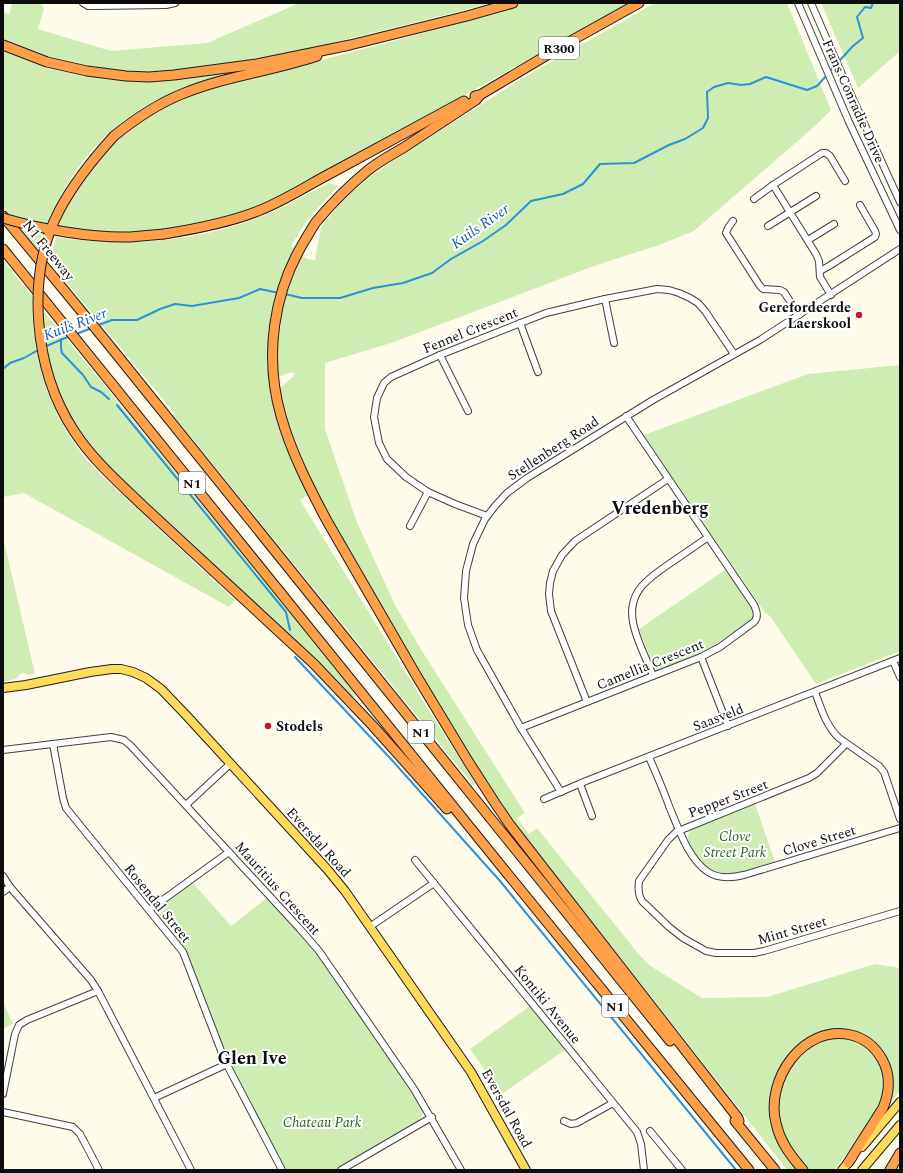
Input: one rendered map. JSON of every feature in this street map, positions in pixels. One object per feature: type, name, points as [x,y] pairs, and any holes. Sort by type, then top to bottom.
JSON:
[{"type":"highway","points":[[3,45],[48,62],[87,71],[126,76],[149,77],[181,75],[257,64],[350,45],[513,3]]},
{"type":"highway","name":"R300","points":[[480,95],[569,42],[639,3]]},
{"type":"highway","points":[[350,45],[302,61],[211,84],[181,94],[135,119],[114,136],[72,187],[58,212],[47,240],[41,270],[38,299],[38,325],[42,349],[50,381],[66,418],[74,431],[105,470],[314,664],[502,867]]},
{"type":"highway","points":[[480,95],[476,100],[368,171],[332,203],[315,224],[287,274],[280,295],[272,348],[272,364],[280,415],[293,450],[314,496],[349,561],[468,761],[495,803],[510,825],[738,1118],[738,1124]]},
{"type":"highway","points":[[3,217],[20,223],[77,233],[129,237],[190,230],[226,221],[258,211],[290,196],[474,96],[480,95]]},
{"type":"highway","name":"N1 Freeway","points":[[3,217],[105,340],[738,1124]]},
{"type":"highway","name":"N1","points":[[3,249],[502,867],[749,1170]]},
{"type":"highway","points":[[803,1170],[786,1147],[779,1132],[774,1114],[774,1099],[778,1082],[786,1067],[799,1050],[818,1038],[839,1034],[856,1036],[872,1047],[884,1063],[889,1081],[887,1098],[883,1108],[845,1167]]},
{"type":"highway","name":"N1","points":[[738,1124],[775,1170]]},
{"type":"highway","points":[[890,1170],[900,1153]]},
{"type":"main road","name":"Eversdal Road","points":[[3,688],[26,685],[90,672],[121,669],[146,678],[161,690],[348,895],[469,1068],[526,1169]]},
{"type":"main road","points":[[845,1167],[900,1102]]},
{"type":"main road","points":[[862,1170],[900,1125]]},
{"type":"street","points":[[83,3],[88,6],[93,6],[166,5],[175,3]]},
{"type":"street","name":"Frans Conradie Drive","points":[[798,3],[834,88],[900,230]]},
{"type":"street","name":"Frans Conradie Drive","points":[[811,3],[844,80],[900,202]]},
{"type":"street","points":[[754,199],[820,154],[824,153],[830,156],[845,181]]},
{"type":"street","points":[[773,185],[818,258],[822,282],[831,295]]},
{"type":"street","points":[[768,226],[816,196]]},
{"type":"street","points":[[820,271],[875,237],[875,231],[860,205]]},
{"type":"street","points":[[733,222],[726,233],[760,286],[763,289],[780,290],[784,292],[799,315]]},
{"type":"street","points":[[808,240],[834,224]]},
{"type":"street","name":"Stellenberg Road","points":[[561,792],[521,728],[477,650],[466,616],[464,589],[468,562],[476,536],[487,516],[501,499],[520,483],[626,416],[760,340],[900,249]]},
{"type":"street","name":"Fennel Crescent","points":[[487,516],[428,492],[406,477],[387,460],[379,443],[374,416],[377,398],[384,383],[391,377],[440,355],[556,310],[657,289],[669,290],[684,295],[695,301],[705,311],[734,354]]},
{"type":"street","points":[[605,299],[614,343]]},
{"type":"street","points":[[520,323],[538,372]]},
{"type":"street","points":[[440,355],[468,411]]},
{"type":"street","name":"Camellia Crescent","points":[[521,728],[714,651],[754,622],[758,616],[754,605],[707,538],[626,416]]},
{"type":"street","points":[[586,702],[551,612],[549,594],[553,571],[562,555],[575,541],[668,479]]},
{"type":"street","points":[[410,526],[428,492]]},
{"type":"street","points":[[653,676],[633,624],[632,613],[636,595],[643,584],[652,575],[707,538]]},
{"type":"street","points":[[701,657],[728,726]]},
{"type":"street","name":"Saasveld","points":[[544,799],[900,658]]},
{"type":"street","points":[[894,661],[900,677]]},
{"type":"street","points":[[815,692],[829,727],[836,736],[879,766],[884,772],[900,819]]},
{"type":"street","name":"Mauritius Crescent","points":[[3,750],[111,737],[124,740],[131,746],[319,951],[410,1082],[432,1117],[461,1170]]},
{"type":"street","name":"Rosendal Street","points":[[53,744],[63,798],[68,812],[183,952],[227,1064],[282,1170]]},
{"type":"street","name":"Pepper Street","points":[[639,893],[639,881],[668,840],[679,830],[809,778],[817,773],[846,744]]},
{"type":"street","name":"Clove Street","points":[[649,757],[679,830],[690,852],[699,865],[713,874],[726,877],[744,875],[900,828]]},
{"type":"street","points":[[186,805],[230,764]]},
{"type":"street","points":[[580,784],[592,816]]},
{"type":"street","points":[[149,910],[229,852]]},
{"type":"street","name":"Kontiki Avenue","points":[[415,860],[639,1136],[642,1148],[644,1170]]},
{"type":"street","points":[[3,876],[91,980],[191,1170]]},
{"type":"street","points":[[370,926],[434,883]]},
{"type":"street","points":[[3,892],[10,886]]},
{"type":"street","name":"Mint Street","points":[[639,893],[642,901],[669,927],[683,938],[706,951],[716,953],[754,953],[764,951],[900,911]]},
{"type":"street","points":[[3,1094],[15,1034],[19,1025],[27,1020],[98,991]]},
{"type":"street","points":[[154,1098],[227,1064]]},
{"type":"street","points":[[564,1121],[571,1124],[577,1123],[613,1103]]},
{"type":"street","points":[[3,1112],[72,1127],[80,1134],[99,1170]]},
{"type":"street","points":[[341,1170],[432,1117]]},
{"type":"street","points":[[650,1131],[682,1170]]},
{"type":"green space","points":[[12,3],[41,3],[44,9],[38,29],[111,51],[207,43],[297,4],[493,3],[283,55],[168,72],[127,71],[78,65],[32,53],[3,40],[3,12],[9,15]]},
{"type":"green space","points":[[523,3],[630,3],[270,202],[231,216],[164,231],[138,233],[111,232],[58,226],[82,181],[97,161],[114,143],[133,127],[177,102],[201,92],[472,20]]},
{"type":"green space","points":[[655,3],[787,3],[831,110],[816,125],[694,231],[662,244],[594,266],[394,342],[325,363],[325,429],[356,520],[396,607],[422,651],[525,813],[517,818],[529,834],[537,828],[649,965],[702,998],[767,997],[875,964],[900,968],[900,1091],[833,1170],[787,1170],[526,837],[473,761],[440,708],[361,573],[311,479],[292,434],[285,412],[280,388],[294,376],[293,372],[271,379],[310,494],[300,500],[433,717],[476,784],[474,786],[173,415],[175,414],[50,262],[56,237],[111,242],[138,242],[192,236],[246,222],[272,212],[329,183],[338,186],[307,220],[291,246],[307,259],[315,260],[321,227],[344,199],[373,174],[521,79]]},
{"type":"green space","points":[[821,3],[900,3],[900,51],[858,88]]},
{"type":"green space","points":[[3,49],[84,74],[221,73],[221,76],[180,89],[146,105],[110,132],[94,148],[67,184],[47,224],[10,216],[3,207]]},
{"type":"green space","points":[[22,230],[43,234],[38,250]]},
{"type":"green space","points":[[3,260],[32,296],[35,344],[40,367],[55,410],[66,431],[101,475],[235,600],[229,607],[24,493],[3,497]]},
{"type":"green space","points":[[42,309],[357,694],[353,697],[314,657],[114,471],[94,450],[77,427],[60,396],[45,345]]},
{"type":"green space","points":[[900,365],[900,651],[816,684],[770,616],[765,613],[644,435],[808,374]]},
{"type":"green space","points":[[3,537],[35,674],[20,674],[16,679],[3,682]]},
{"type":"green space","points":[[725,570],[753,610],[753,619],[712,647],[656,672],[639,629]]},
{"type":"green space","name":"Clove Street Park","points":[[755,804],[775,862],[740,872],[730,873],[719,872],[710,868],[701,861],[688,840],[688,835],[691,830]]},
{"type":"green space","name":"Chateau Park","points":[[193,883],[231,926],[267,898],[322,960],[422,1107],[423,1113],[420,1120],[334,1170],[285,1170],[228,1059],[184,947],[158,915],[160,906]]},
{"type":"green space","points":[[3,1002],[13,1024],[3,1029]]},
{"type":"green space","points":[[530,1006],[565,1050],[502,1094],[470,1049]]},
{"type":"waterway","name":"Kuils River","points":[[830,71],[853,46],[863,38],[857,17],[865,7],[871,8],[873,3]]},
{"type":"waterway","name":"Kuils River","points":[[285,294],[302,298],[340,298],[373,288],[403,283],[432,273],[451,259],[483,241],[506,225],[531,201],[563,194],[583,184],[600,164],[634,163],[669,145],[685,139],[703,128],[708,118],[707,92],[714,87],[728,83],[741,85],[750,84],[766,77],[807,90],[817,86],[827,75]]},
{"type":"waterway","name":"Kuils River","points":[[96,326],[112,320],[137,320],[160,309],[175,304],[192,306],[239,298],[260,289],[279,293]]},
{"type":"waterway","name":"Kuils River","points":[[76,334],[92,328]]},
{"type":"waterway","name":"Kuils River","points":[[44,347],[70,336]]},
{"type":"waterway","points":[[61,339],[62,353],[83,375],[91,387],[101,392],[109,399]]},
{"type":"waterway","name":"Kuils River","points":[[3,369],[10,363],[24,358],[40,349]]},
{"type":"waterway","points":[[117,405],[286,612],[290,630]]},
{"type":"waterway","points":[[295,657],[390,758],[500,881],[736,1170]]},
{"type":"place","name":"Gerefordeerde Laerskool","points":[[859,315]]},
{"type":"place","name":"Stodels","points":[[268,726]]},
{"type":"district","name":"Vredenberg","points":[[660,508]]},
{"type":"district","name":"Glen Ive","points":[[252,1058]]}]
